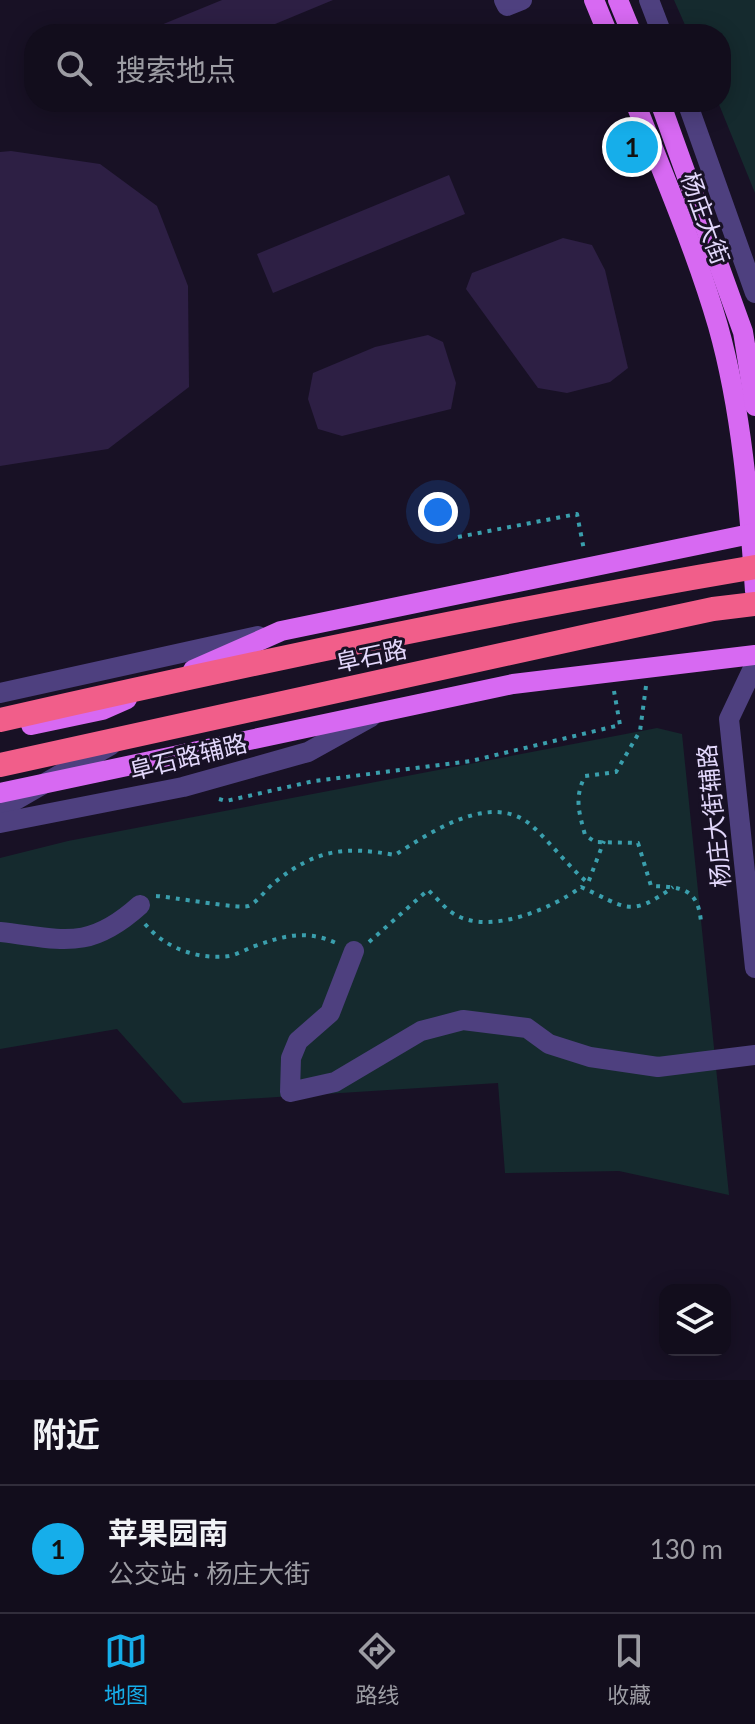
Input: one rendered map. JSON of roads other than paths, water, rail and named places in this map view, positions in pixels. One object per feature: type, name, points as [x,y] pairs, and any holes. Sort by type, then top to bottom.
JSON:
[{"type":"highway","name":"阜石路","points":[[0,720],[591,595],[755,567]]},
{"type":"highway","name":"阜石路","points":[[0,765],[713,609],[755,604]]},
{"type":"main road","points":[[594,0],[604,24]]},
{"type":"main road","points":[[618,0],[628,24]]},
{"type":"main road","name":"杨庄大街","points":[[639,112],[718,325],[753,533],[755,591]]},
{"type":"main road","name":"杨庄大街","points":[[664,112],[743,332],[755,406]]},
{"type":"main road","name":"阜石路","points":[[0,731],[102,710],[281,631],[753,533]]},
{"type":"main road","points":[[0,793],[513,684],[755,655]]},
{"type":"street","points":[[504,0],[507,6],[522,0]]},
{"type":"street","points":[[649,0],[658,24]]},
{"type":"street","name":"杨庄大街","points":[[691,112],[755,293]]},
{"type":"street","points":[[0,693],[281,631]]},
{"type":"street","name":"杨庄大街辅路","points":[[755,664],[729,719],[755,968]]},
{"type":"street","points":[[0,684],[122,692]]},
{"type":"street","name":"阜石路辅路","points":[[0,823],[183,787],[308,752],[380,713]]},
{"type":"street","points":[[0,809],[122,739]]},
{"type":"street","points":[[0,932],[72,941],[96,934],[127,917],[140,905]]},
{"type":"street","points":[[354,951],[330,1013],[298,1041],[291,1058],[290,1092],[335,1082],[421,1031],[463,1020],[527,1028],[549,1044],[590,1057],[658,1067],[755,1055]]},
{"type":"place","name":"苹果园南","points":[[632,147]]}]
